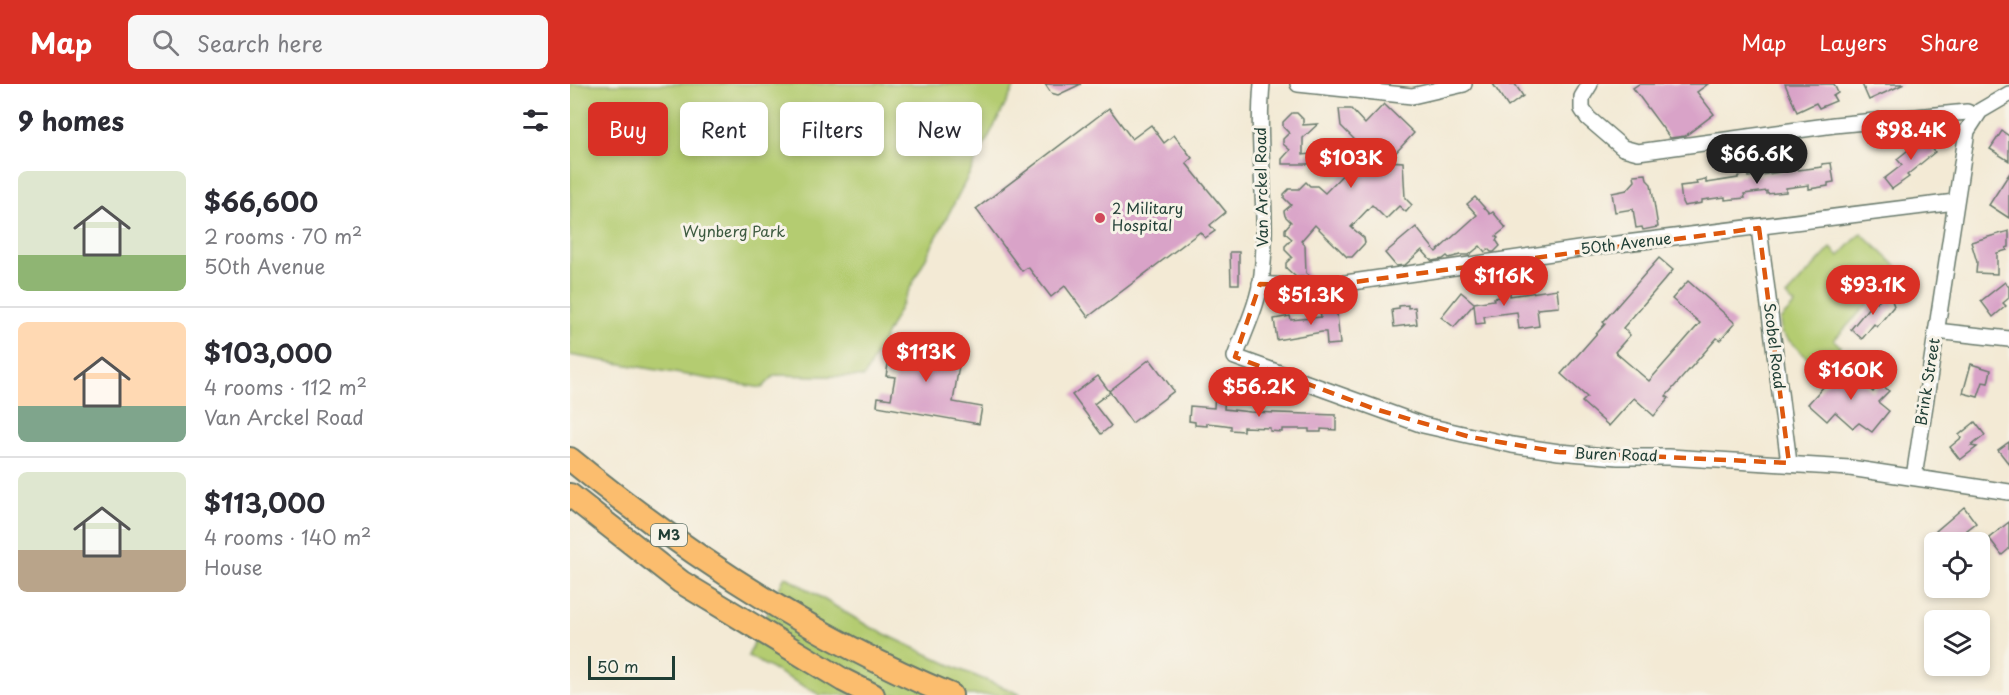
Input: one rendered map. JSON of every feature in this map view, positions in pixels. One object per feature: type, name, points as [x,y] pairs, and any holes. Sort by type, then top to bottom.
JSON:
[{"type":"highway","name":"M3","points":[[570,459],[623,502],[688,549],[772,604],[922,683],[951,695]]},
{"type":"highway","name":"M3","points":[[570,495],[681,582],[843,680],[873,695]]},
{"type":"street","name":"Van Arckel Road","points":[[1235,357],[1260,284],[1264,236],[1262,84]]},
{"type":"street","points":[[1298,84],[1412,96],[1464,84]]},
{"type":"street","points":[[1586,91],[1582,109],[1588,118],[1623,148],[1638,152],[1834,125],[1967,111],[1976,116],[1984,108],[2009,94]]},
{"type":"street","name":"Brink Street","points":[[1914,477],[1967,131],[1976,116]]},
{"type":"street","name":"50th Avenue","points":[[1260,284],[1301,287],[1332,285],[1586,248],[1956,202]]},
{"type":"street","name":"Scobel Road","points":[[1759,228],[1789,463]]},
{"type":"street","points":[[1936,331],[2009,339]]},
{"type":"street","name":"Buren Road","points":[[1235,357],[1423,425],[1512,446],[1618,457],[1669,457],[1850,468],[2009,492]]},
{"type":"highlighted area","points":[[1759,228],[1789,463],[1559,452],[1470,437],[1375,409],[1235,357],[1260,284],[1332,285]]},
{"type":"green space","name":"Wynberg Park","points":[[570,84],[1016,84],[982,150],[982,102],[896,102],[896,156],[979,156],[864,377],[775,375],[762,388],[570,355]]},
{"type":"green space","points":[[1861,233],[1906,275],[1888,295],[1878,293],[1834,340],[1840,346],[1819,369],[1781,333],[1780,320],[1795,304],[1786,296],[1831,248],[1839,256]]},
{"type":"green space","points":[[785,576],[868,626],[961,670],[1022,695],[820,695],[748,656]]},
{"type":"building","points":[[1045,84],[1081,84],[1058,95],[1051,93]]},
{"type":"building","points":[[1493,84],[1515,84],[1523,96],[1508,107]]},
{"type":"building","points":[[1639,84],[1708,84],[1697,92],[1714,114],[1685,136],[1670,138],[1633,88]]},
{"type":"building","points":[[1785,84],[1834,84],[1838,93],[1833,96],[1836,101],[1819,108],[1816,103],[1797,112]]},
{"type":"building","points":[[1862,84],[1904,84],[1869,100]]},
{"type":"building","points":[[1384,104],[1414,133],[1388,161],[1403,162],[1405,198],[1412,205],[1406,212],[1399,206],[1386,219],[1372,205],[1351,227],[1364,238],[1365,243],[1352,257],[1347,257],[1315,225],[1301,241],[1305,245],[1306,273],[1311,277],[1296,277],[1286,268],[1286,263],[1292,257],[1285,250],[1285,246],[1292,239],[1285,233],[1285,229],[1291,222],[1285,216],[1284,211],[1291,205],[1284,198],[1284,194],[1289,189],[1299,189],[1306,182],[1310,186],[1317,186],[1325,193],[1357,160],[1356,141],[1341,126],[1339,109],[1351,109],[1365,124]]},
{"type":"building","name":"2 Military Hospital","points":[[1109,108],[1132,139],[1151,125],[1164,143],[1174,135],[1192,158],[1186,163],[1226,212],[1210,225],[1215,231],[1205,238],[1200,232],[1088,317],[1065,286],[1051,297],[1028,267],[1022,271],[976,209]]},
{"type":"building","points":[[1292,113],[1297,113],[1303,119],[1303,125],[1318,124],[1303,138],[1303,155],[1318,153],[1308,164],[1282,164],[1282,159],[1290,150],[1283,144],[1283,139],[1289,133],[1283,127],[1283,122]]},
{"type":"building","points":[[2002,131],[2009,136],[2009,161],[1990,149]]},
{"type":"building","points":[[1928,134],[1936,144],[1932,148],[1935,152],[1907,175],[1909,177],[1892,189],[1884,179],[1902,165],[1897,159]]},
{"type":"building","points":[[1831,163],[1834,182],[1828,183],[1828,186],[1809,189],[1809,185],[1786,188],[1786,192],[1767,194],[1767,191],[1744,194],[1745,198],[1725,200],[1725,197],[1702,200],[1702,203],[1684,206],[1682,202],[1680,186],[1697,184],[1696,181],[1706,179],[1706,183],[1738,178],[1738,176],[1747,174],[1748,177],[1780,172],[1780,170],[1822,167],[1822,164]]},
{"type":"building","points":[[1646,174],[1651,184],[1658,227],[1643,230],[1642,227],[1636,228],[1633,209],[1615,212],[1612,193],[1627,190],[1635,181],[1634,175]]},
{"type":"building","points":[[2009,174],[2009,218],[1989,205]]},
{"type":"building","points":[[1475,197],[1490,214],[1493,212],[1506,228],[1496,236],[1500,246],[1494,252],[1488,249],[1485,252],[1480,246],[1469,255],[1449,258],[1447,256],[1432,261],[1422,250],[1405,265],[1396,266],[1385,253],[1416,227],[1436,252],[1477,215],[1467,204]]},
{"type":"building","points":[[2009,231],[2009,247],[1997,253],[1997,274],[1976,273],[1977,262],[1971,242]]},
{"type":"building","points":[[1230,252],[1239,252],[1239,284],[1231,284]]},
{"type":"building","points":[[1659,258],[1673,270],[1623,328],[1630,335],[1615,352],[1649,381],[1700,323],[1672,299],[1688,281],[1735,323],[1720,340],[1717,338],[1666,396],[1669,398],[1654,416],[1634,398],[1609,426],[1582,402],[1587,397],[1561,374]]},
{"type":"building","points":[[2005,282],[2009,287],[2009,298],[2003,303],[2006,306],[1993,317],[1981,301]]},
{"type":"building","points":[[1557,289],[1559,307],[1537,309],[1539,326],[1519,329],[1517,312],[1484,316],[1485,323],[1476,324],[1474,304],[1454,327],[1441,317],[1461,292],[1474,303],[1494,300],[1493,298],[1500,297],[1499,293],[1510,292],[1510,296]]},
{"type":"building","points":[[1890,295],[1894,306],[1877,327],[1874,324],[1862,339],[1851,329],[1875,300],[1877,302],[1882,297]]},
{"type":"building","points":[[1336,304],[1340,344],[1327,345],[1326,332],[1277,340],[1274,319],[1290,316],[1291,320],[1321,317],[1319,306]]},
{"type":"building","points":[[1408,305],[1408,308],[1415,307],[1417,324],[1394,327],[1392,310]]},
{"type":"building","points":[[892,341],[961,353],[953,402],[982,407],[979,424],[877,406],[878,397],[891,399],[895,377],[886,376]]},
{"type":"building","points":[[1150,359],[1174,391],[1132,423],[1110,392],[1094,404],[1111,426],[1101,434],[1072,395],[1098,376],[1109,391]]},
{"type":"building","points":[[1971,364],[1991,370],[1988,383],[1983,382],[1978,397],[1963,393]]},
{"type":"building","points":[[1843,365],[1873,392],[1880,383],[1889,391],[1878,402],[1889,411],[1872,432],[1859,423],[1853,428],[1835,412],[1827,421],[1808,404]]},
{"type":"building","points":[[1215,391],[1225,392],[1224,409],[1336,415],[1336,430],[1321,429],[1321,432],[1309,432],[1309,429],[1282,429],[1282,432],[1270,431],[1270,428],[1243,427],[1243,431],[1231,430],[1231,426],[1225,425],[1207,423],[1207,426],[1195,425],[1195,422],[1189,421],[1190,406],[1214,408]]},
{"type":"building","points":[[1975,422],[1985,435],[1971,446],[1977,447],[1960,460],[1950,447],[1961,438],[1959,435]]},
{"type":"building","points":[[2009,442],[2009,464],[1998,450]]},
{"type":"building","points":[[1964,507],[1976,523],[1964,532],[1936,531]]},
{"type":"building","points":[[2009,522],[2009,549],[2002,555],[1990,537]]},
{"type":"place","name":"2 Military Hospital","points":[[1100,218]]}]
